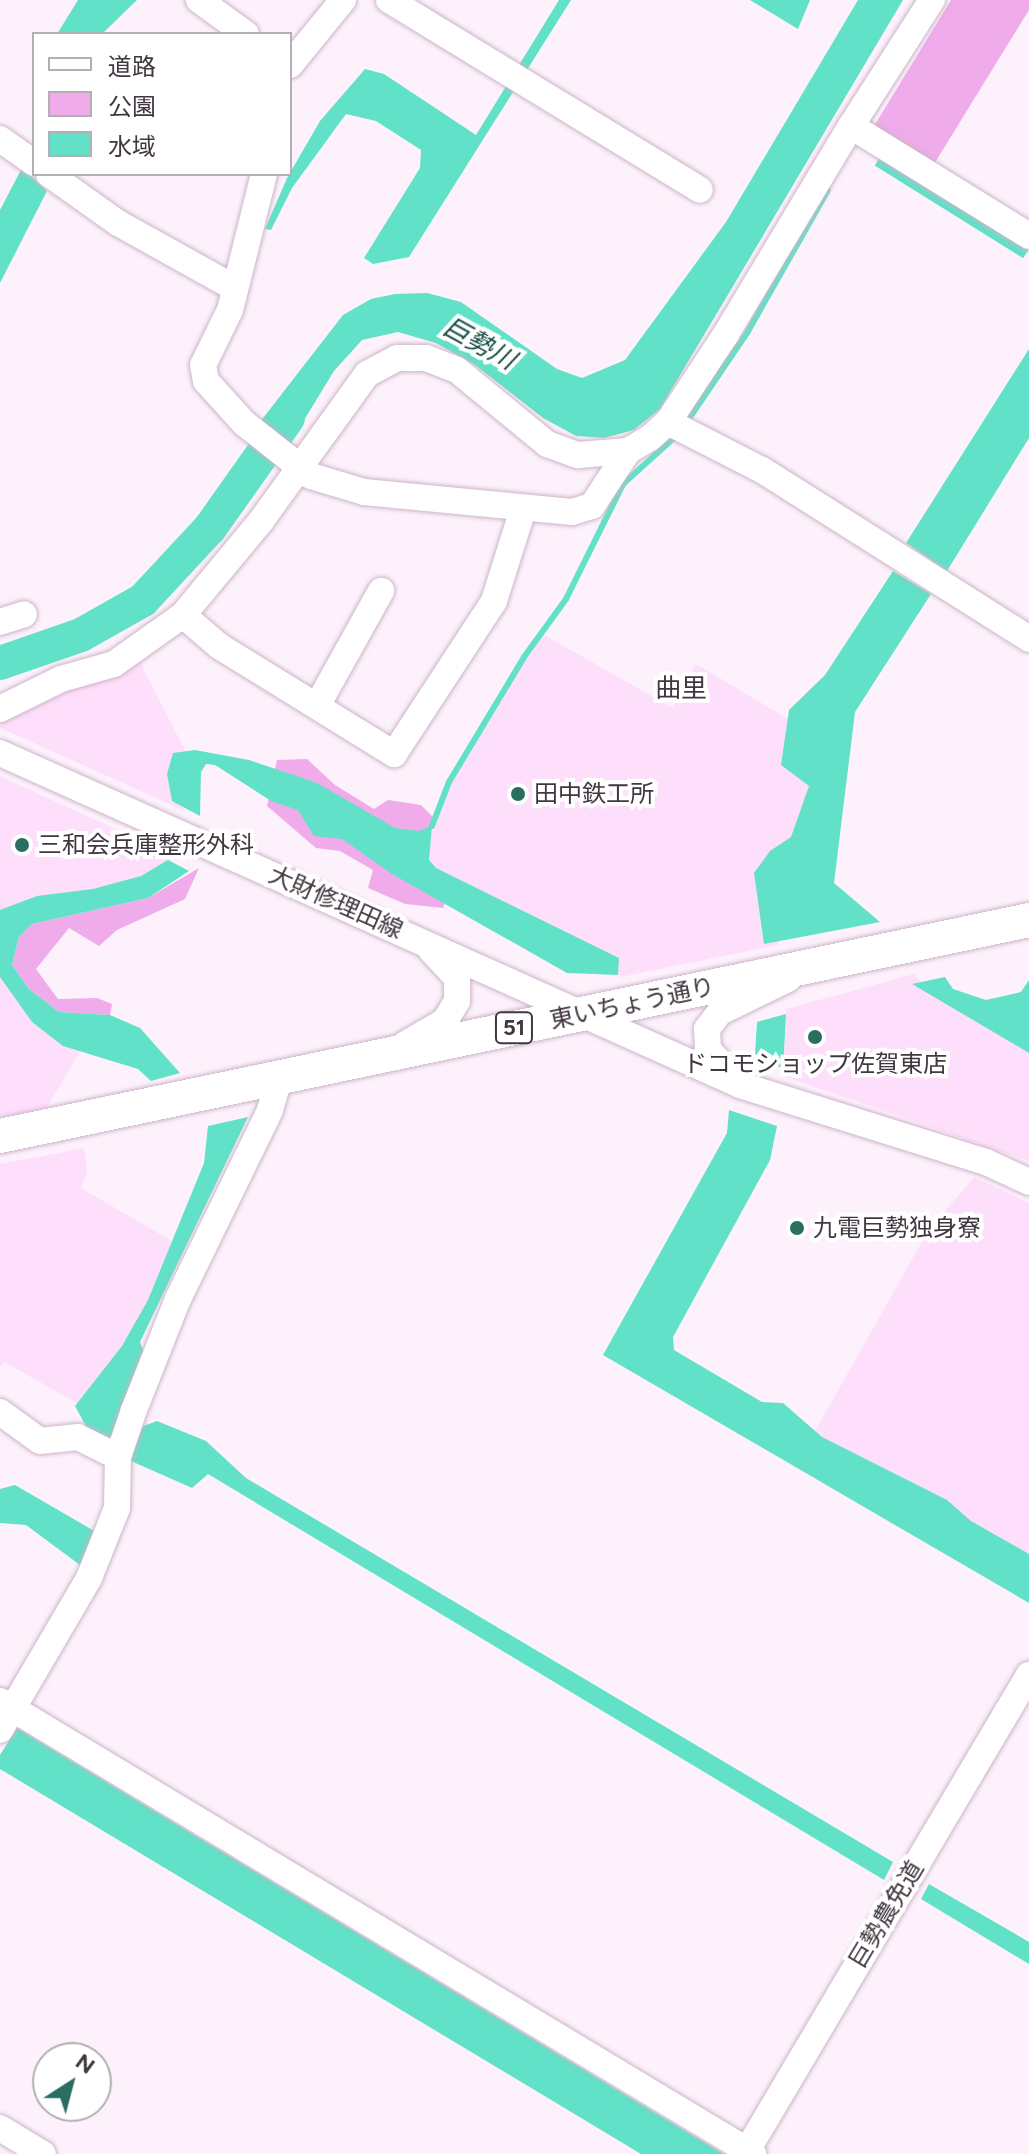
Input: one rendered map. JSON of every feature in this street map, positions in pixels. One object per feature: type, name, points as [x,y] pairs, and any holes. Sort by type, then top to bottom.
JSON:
[{"type":"main road","name":"東いちょう通り","points":[[0,1136],[1029,920]]},
{"type":"street","points":[[199,0],[243,32]]},
{"type":"street","points":[[292,63],[343,0]]},
{"type":"street","points":[[389,0],[516,81],[700,190]]},
{"type":"street","points":[[0,709],[61,679],[114,664],[183,615],[300,466],[367,374],[397,358],[426,358],[457,370],[547,444],[578,455],[628,451],[677,427],[858,131],[932,0]]},
{"type":"street","points":[[858,131],[1029,236]]},
{"type":"street","points":[[0,139],[32,162]]},
{"type":"street","points":[[52,176],[118,223],[235,288]]},
{"type":"street","points":[[264,176],[252,235],[230,310],[203,365],[206,381],[244,423],[300,466],[324,483],[364,492],[572,512],[592,506],[628,451]]},
{"type":"street","points":[[677,427],[762,470],[1029,639]]},
{"type":"street","points":[[183,615],[219,646],[394,754],[494,601],[523,509]]},
{"type":"street","points":[[317,706],[381,591]]},
{"type":"street","name":"大財修理田線","points":[[0,753],[740,1085],[986,1162],[1029,1182]]},
{"type":"street","points":[[383,1057],[445,1021],[457,1001],[457,978],[423,941]]},
{"type":"street","points":[[740,1085],[708,1049],[707,1029],[720,1012],[820,964]]},
{"type":"street","points":[[279,1079],[270,1110],[178,1299],[118,1457],[117,1508],[89,1578],[4,1713],[748,2153]]},
{"type":"street","points":[[0,1412],[40,1441],[78,1437],[118,1457]]},
{"type":"street","name":"巨勢農免道","points":[[748,2153],[1029,1675]]},
{"type":"street","points":[[0,2128],[43,2154]]},
{"type":"shaded area","points":[[541,633],[673,708],[696,664],[820,738],[801,854],[770,879],[779,945],[621,977],[425,872],[421,847],[449,782]]},
{"type":"shaded area","points":[[140,662],[192,764],[183,810],[0,728],[0,715],[62,686],[100,680]]},
{"type":"shaded area","points":[[0,776],[172,855],[168,872],[0,924]]},
{"type":"shaded area","points":[[0,961],[83,1047],[47,1107],[0,1117]]},
{"type":"shaded area","points":[[914,974],[931,993],[1029,1045],[1029,1161],[783,1076],[786,1009]]},
{"type":"shaded area","points":[[84,1148],[87,1171],[81,1188],[175,1243],[102,1417],[4,1362],[0,1367],[0,1164]]},
{"type":"shaded area","points":[[974,1177],[1029,1203],[1029,1556],[810,1440],[928,1231]]},
{"type":"green space","points":[[951,0],[1029,0],[1029,10],[931,169],[871,131]]},
{"type":"green space","points":[[307,759],[335,785],[374,809],[388,800],[421,805],[436,820],[421,847],[425,872],[451,888],[443,908],[405,904],[368,888],[373,870],[340,851],[316,848],[267,806],[277,760]]},
{"type":"green space","points":[[199,868],[185,899],[117,930],[99,946],[69,928],[36,969],[58,999],[97,998],[112,1004],[110,1015],[59,1012],[29,989],[12,965],[19,937],[32,924],[148,898]]},
{"type":"water","points":[[78,0],[137,0],[104,32],[58,32]]},
{"type":"water","points":[[559,0],[571,0],[409,257],[373,264],[364,258],[420,168],[421,150],[376,121],[346,114],[292,188],[271,230],[265,229],[287,178],[292,176],[292,169],[320,121],[365,69],[384,74],[476,135]]},
{"type":"water","points":[[750,0],[810,0],[798,29]]},
{"type":"water","points":[[858,0],[903,0],[660,409],[634,430],[604,438],[576,436],[543,418],[475,365],[436,343],[398,332],[362,340],[334,371],[290,443],[260,422],[343,315],[371,299],[395,294],[427,293],[461,302],[557,369],[582,378],[625,360],[726,222]]},
{"type":"water","points":[[880,157],[1028,250],[1023,258],[875,165]]},
{"type":"water","points":[[22,168],[47,191],[0,283],[0,210]]},
{"type":"water","points":[[1029,349],[1029,438],[947,571],[906,543]]},
{"type":"water","points":[[893,571],[931,594],[855,712],[834,883],[880,922],[764,944],[754,873],[770,851],[791,837],[809,786],[781,765],[789,710],[825,675]]},
{"type":"water","points":[[195,750],[249,760],[317,783],[395,828],[418,831],[432,826],[429,860],[436,868],[619,958],[618,975],[567,973],[392,874],[342,839],[314,836],[298,810],[271,801],[215,765],[206,764],[201,772],[200,816],[172,801],[167,774],[173,753]]},
{"type":"water","points":[[168,860],[189,871],[148,898],[32,924],[19,937],[12,965],[29,989],[59,1012],[110,1015],[140,1028],[180,1073],[151,1081],[138,1069],[63,1046],[32,1022],[0,977],[0,910],[37,896],[93,889],[141,876]]},
{"type":"water","points":[[945,977],[953,989],[986,1000],[1021,992],[1029,980],[1029,1053],[912,984]]},
{"type":"water","points":[[786,1014],[783,1069],[755,1054],[757,1022]]},
{"type":"water","points":[[729,1110],[777,1126],[770,1160],[673,1337],[674,1350],[762,1402],[783,1403],[822,1437],[947,1500],[971,1521],[1029,1554],[1029,1603],[603,1355],[727,1133]]},
{"type":"water","points":[[248,1117],[140,1342],[144,1353],[114,1440],[89,1432],[75,1406],[122,1346],[148,1300],[204,1163],[208,1126]]},
{"type":"water","points":[[157,1421],[206,1441],[246,1478],[893,1862],[884,1880],[208,1474],[192,1488],[131,1461],[138,1428]]},
{"type":"water","points":[[15,1485],[96,1532],[80,1565],[26,1525],[0,1523],[0,1489]]},
{"type":"water","points":[[17,1728],[724,2154],[641,2154],[0,1769],[0,1755]]},
{"type":"water","points":[[929,1884],[1029,1942],[1029,1964],[921,1899]]},
{"type":"waterway","points":[[686,423],[747,333],[828,190]]},
{"type":"waterway","name":"巨勢川","points":[[0,663],[81,635],[143,600],[210,528],[288,418]]},
{"type":"waterway","points":[[432,826],[449,782],[524,657],[566,599],[623,484],[677,435]]},
{"type":"place","name":"田中鉄工所","points":[[518,794]]},
{"type":"place","name":"三和会兵庫整形外科","points":[[22,845]]},
{"type":"place","name":"ドコモショップ佐賀東店","points":[[815,1037]]},
{"type":"place","name":"九電巨勢独身寮","points":[[797,1228]]},
{"type":"district","name":"曲里","points":[[681,689]]}]
